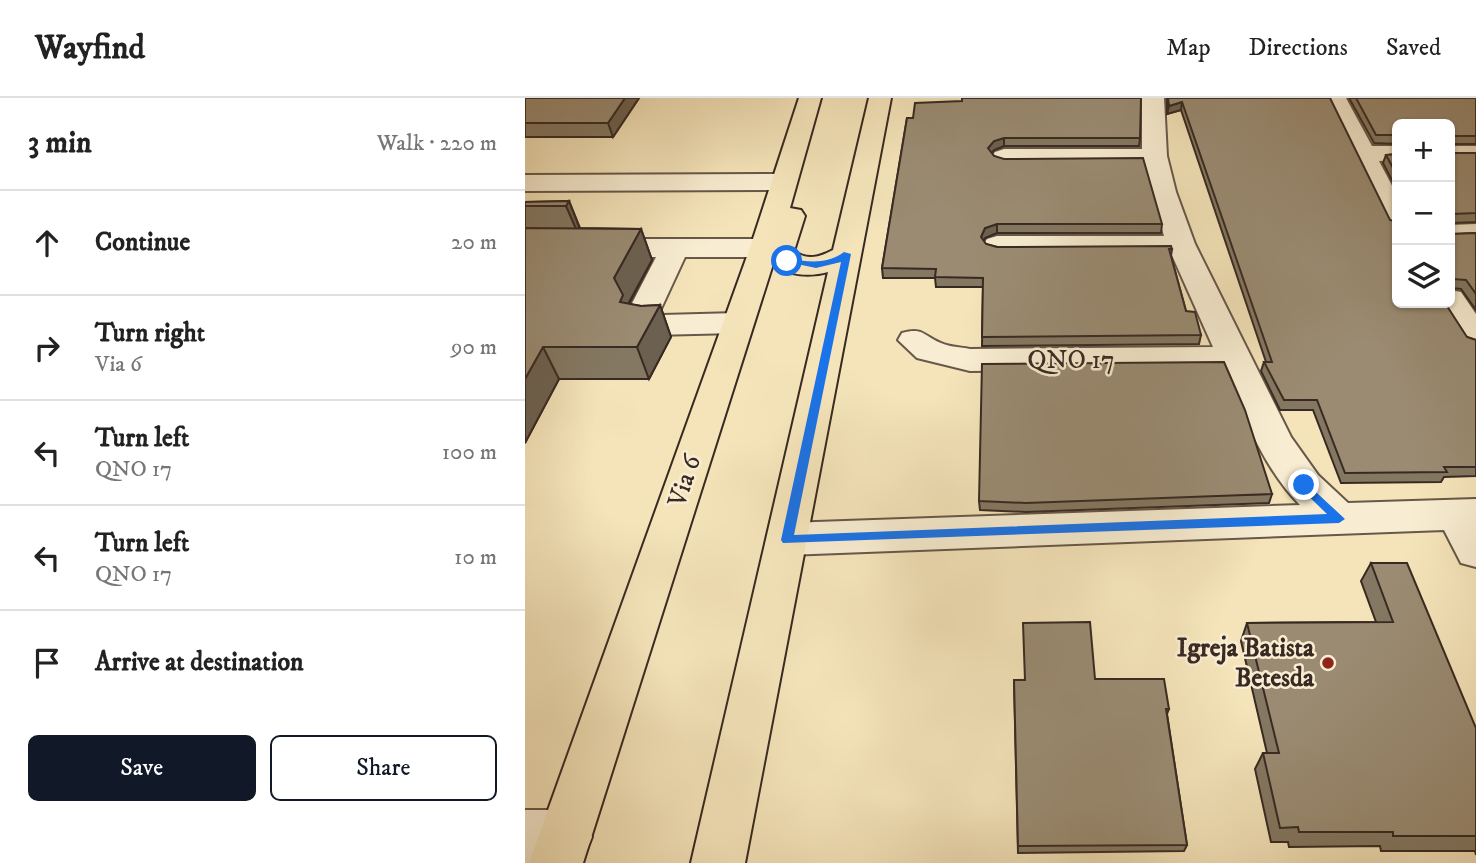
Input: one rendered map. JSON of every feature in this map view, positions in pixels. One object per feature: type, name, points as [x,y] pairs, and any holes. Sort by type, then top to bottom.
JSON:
[{"type":"main road","points":[[718,863],[880,98]]},
{"type":"main road","points":[[805,113],[805,171],[779,252],[787,261],[816,266],[847,254]]},
{"type":"main road","name":"Via 6","points":[[549,845],[764,248],[805,113]]},
{"type":"street","points":[[1153,98],[1155,156],[1163,192],[1181,244],[1275,442],[1304,485],[1339,519]]},
{"type":"street","points":[[1342,98],[1335,98],[1392,211]]},
{"type":"street","points":[[1361,154],[1392,153]]},
{"type":"street","points":[[1455,153],[1476,153]]},
{"type":"street","points":[[1004,157],[1155,156]]},
{"type":"street","points":[[525,183],[784,182]]},
{"type":"street","points":[[1455,233],[1476,232]]},
{"type":"street","points":[[997,245],[1181,244]]},
{"type":"street","points":[[525,248],[764,248]]},
{"type":"street","points":[[675,248],[644,312],[653,325],[737,323]]},
{"type":"street","points":[[1455,306],[1474,331]]},
{"type":"street","name":"QNO 17","points":[[914,340],[929,351],[970,360],[1233,357]]},
{"type":"street","points":[[787,540],[1466,514],[1476,551]]},
{"type":"building","points":[[525,98],[625,98],[608,123],[525,123]]},
{"type":"building","points":[[962,98],[1141,98],[1140,138],[1004,138],[994,141],[988,148],[994,156],[1004,159],[1143,158],[1162,224],[997,224],[985,228],[981,237],[986,244],[997,247],[1171,246],[1172,249],[1169,249],[1186,311],[1195,312],[1201,335],[982,337],[983,278],[935,277],[936,269],[882,268],[907,118],[913,118],[915,103],[962,101]]},
{"type":"building","points":[[1168,98],[1330,98],[1392,221],[1392,308],[1448,308],[1467,337],[1476,340],[1476,467],[1444,467],[1447,472],[1345,473],[1317,400],[1284,400],[1264,362],[1272,362],[1182,102],[1169,106]]},
{"type":"building","points":[[1356,98],[1476,98],[1476,136],[1455,136],[1455,119],[1392,119],[1392,135],[1376,135]]},
{"type":"building","points":[[1455,153],[1476,153],[1476,213],[1455,214]]},
{"type":"building","points":[[1392,154],[1392,166],[1386,155]]},
{"type":"building","points":[[569,201],[566,206],[525,206],[525,202]]},
{"type":"building","points":[[525,228],[641,229],[614,278],[623,295],[620,302],[641,306],[660,305],[637,347],[543,347],[525,379]]},
{"type":"building","points":[[1476,233],[1476,294],[1466,280],[1455,279],[1455,234]]},
{"type":"building","points":[[1224,362],[1245,410],[1272,494],[1026,503],[979,501],[982,364]]},
{"type":"building","name":"Igreja Batista Betesda","points":[[1371,563],[1407,563],[1476,728],[1476,836],[1393,836],[1393,832],[1299,832],[1298,827],[1280,828],[1263,753],[1279,753],[1247,623],[1393,622]]},
{"type":"building","points":[[1090,622],[1095,679],[1164,679],[1169,709],[1166,709],[1187,845],[1018,846],[1014,680],[1025,680],[1023,623]]},
{"type":"place","name":"Igreja Batista Betesda","points":[[1328,663]]},
{"type":"route","points":[[787,261],[816,266],[847,254],[787,540],[1339,519],[1304,485]]}]
